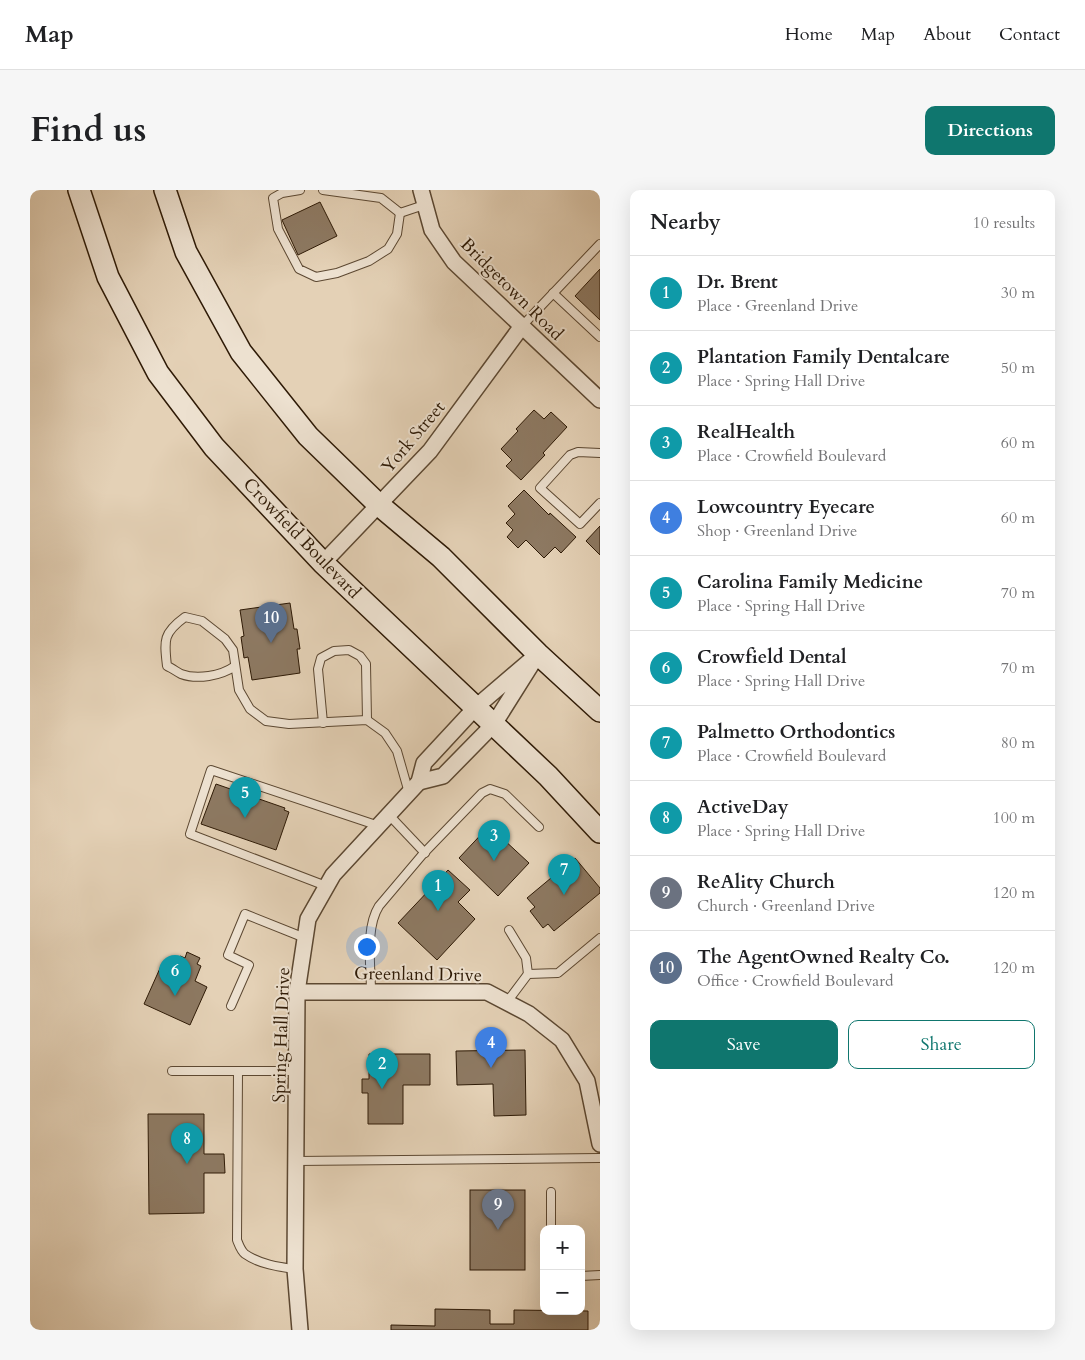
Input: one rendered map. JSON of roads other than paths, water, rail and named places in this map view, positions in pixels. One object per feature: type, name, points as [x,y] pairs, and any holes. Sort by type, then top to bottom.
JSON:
[{"type":"main road","name":"Crowfield Boulevard","points":[[79,190],[108,277],[158,373],[214,448],[323,563],[548,776],[600,832]]},
{"type":"main road","points":[[166,190],[186,252],[241,352],[308,436],[379,505],[441,557],[538,654],[600,711]]},
{"type":"street","name":"Bridgetown Road","points":[[420,190],[432,230],[454,262],[600,400]]},
{"type":"street","name":"York Street","points":[[323,563],[430,451],[522,326]]},
{"type":"street","name":"Spring Hall Drive","points":[[300,1330],[295,1269],[297,992],[308,919],[334,875],[414,787],[424,763],[476,707],[538,654]]},
{"type":"street","points":[[414,787],[443,776],[494,724],[538,654]]},
{"type":"street","name":"Greenland Drive","points":[[297,992],[486,992],[507,1002],[529,1014],[562,1040],[587,1081],[600,1144]]},
{"type":"lane","points":[[300,190],[282,193],[273,198],[278,229],[299,270],[316,277],[337,273],[370,261],[388,249],[397,234],[400,213]]},
{"type":"lane","points":[[323,190],[381,198],[400,213]]},
{"type":"lane","points":[[400,213],[424,205]]},
{"type":"lane","points":[[522,326],[600,244]]},
{"type":"lane","points":[[553,293],[600,337]]},
{"type":"lane","points":[[600,453],[578,452],[570,455],[540,488],[580,524],[600,503]]},
{"type":"lane","points":[[234,666],[226,673],[196,677],[181,674],[168,666],[164,645],[172,627],[185,617],[202,621],[225,638],[233,650],[239,690],[250,708],[266,721],[289,724],[323,724],[367,720],[385,733],[414,787]]},
{"type":"lane","points":[[323,724],[318,669],[321,658],[334,651],[349,650],[360,656],[366,664],[367,720]]},
{"type":"lane","points":[[326,886],[190,834],[211,770],[384,821],[424,853]]},
{"type":"lane","points":[[371,992],[371,927],[374,914],[396,884],[482,793],[490,789],[505,794],[539,827]]},
{"type":"lane","points":[[231,1006],[249,965],[228,955],[245,914],[305,938]]},
{"type":"lane","points":[[507,1002],[528,974],[526,958],[510,930]]},
{"type":"lane","points":[[528,974],[558,973],[600,938]]},
{"type":"lane","points":[[172,1071],[297,1071]]},
{"type":"lane","points":[[238,1071],[237,1240],[244,1253],[278,1266],[295,1269]]},
{"type":"lane","points":[[296,1161],[600,1158]]},
{"type":"lane","points":[[551,1192],[551,1225]]},
{"type":"lane","points":[[585,1276],[600,1275]]},
{"type":"place","name":"The AgentOwned Realty Co.","points":[[271,643]]},
{"type":"place","name":"Carolina Family Medicine","points":[[245,818]]},
{"type":"place","name":"RealHealth","points":[[494,861]]},
{"type":"place","name":"Palmetto Orthodontics","points":[[564,895]]},
{"type":"place","name":"Dr. Brent","points":[[438,911]]},
{"type":"place","name":"Crowfield Dental","points":[[175,996]]},
{"type":"place","name":"Lowcountry Eyecare","points":[[491,1068]]},
{"type":"place","name":"Plantation Family Dentalcare","points":[[382,1089]]},
{"type":"place","name":"ActiveDay","points":[[187,1164]]},
{"type":"place","name":"ReAlity Church","points":[[498,1230]]}]
